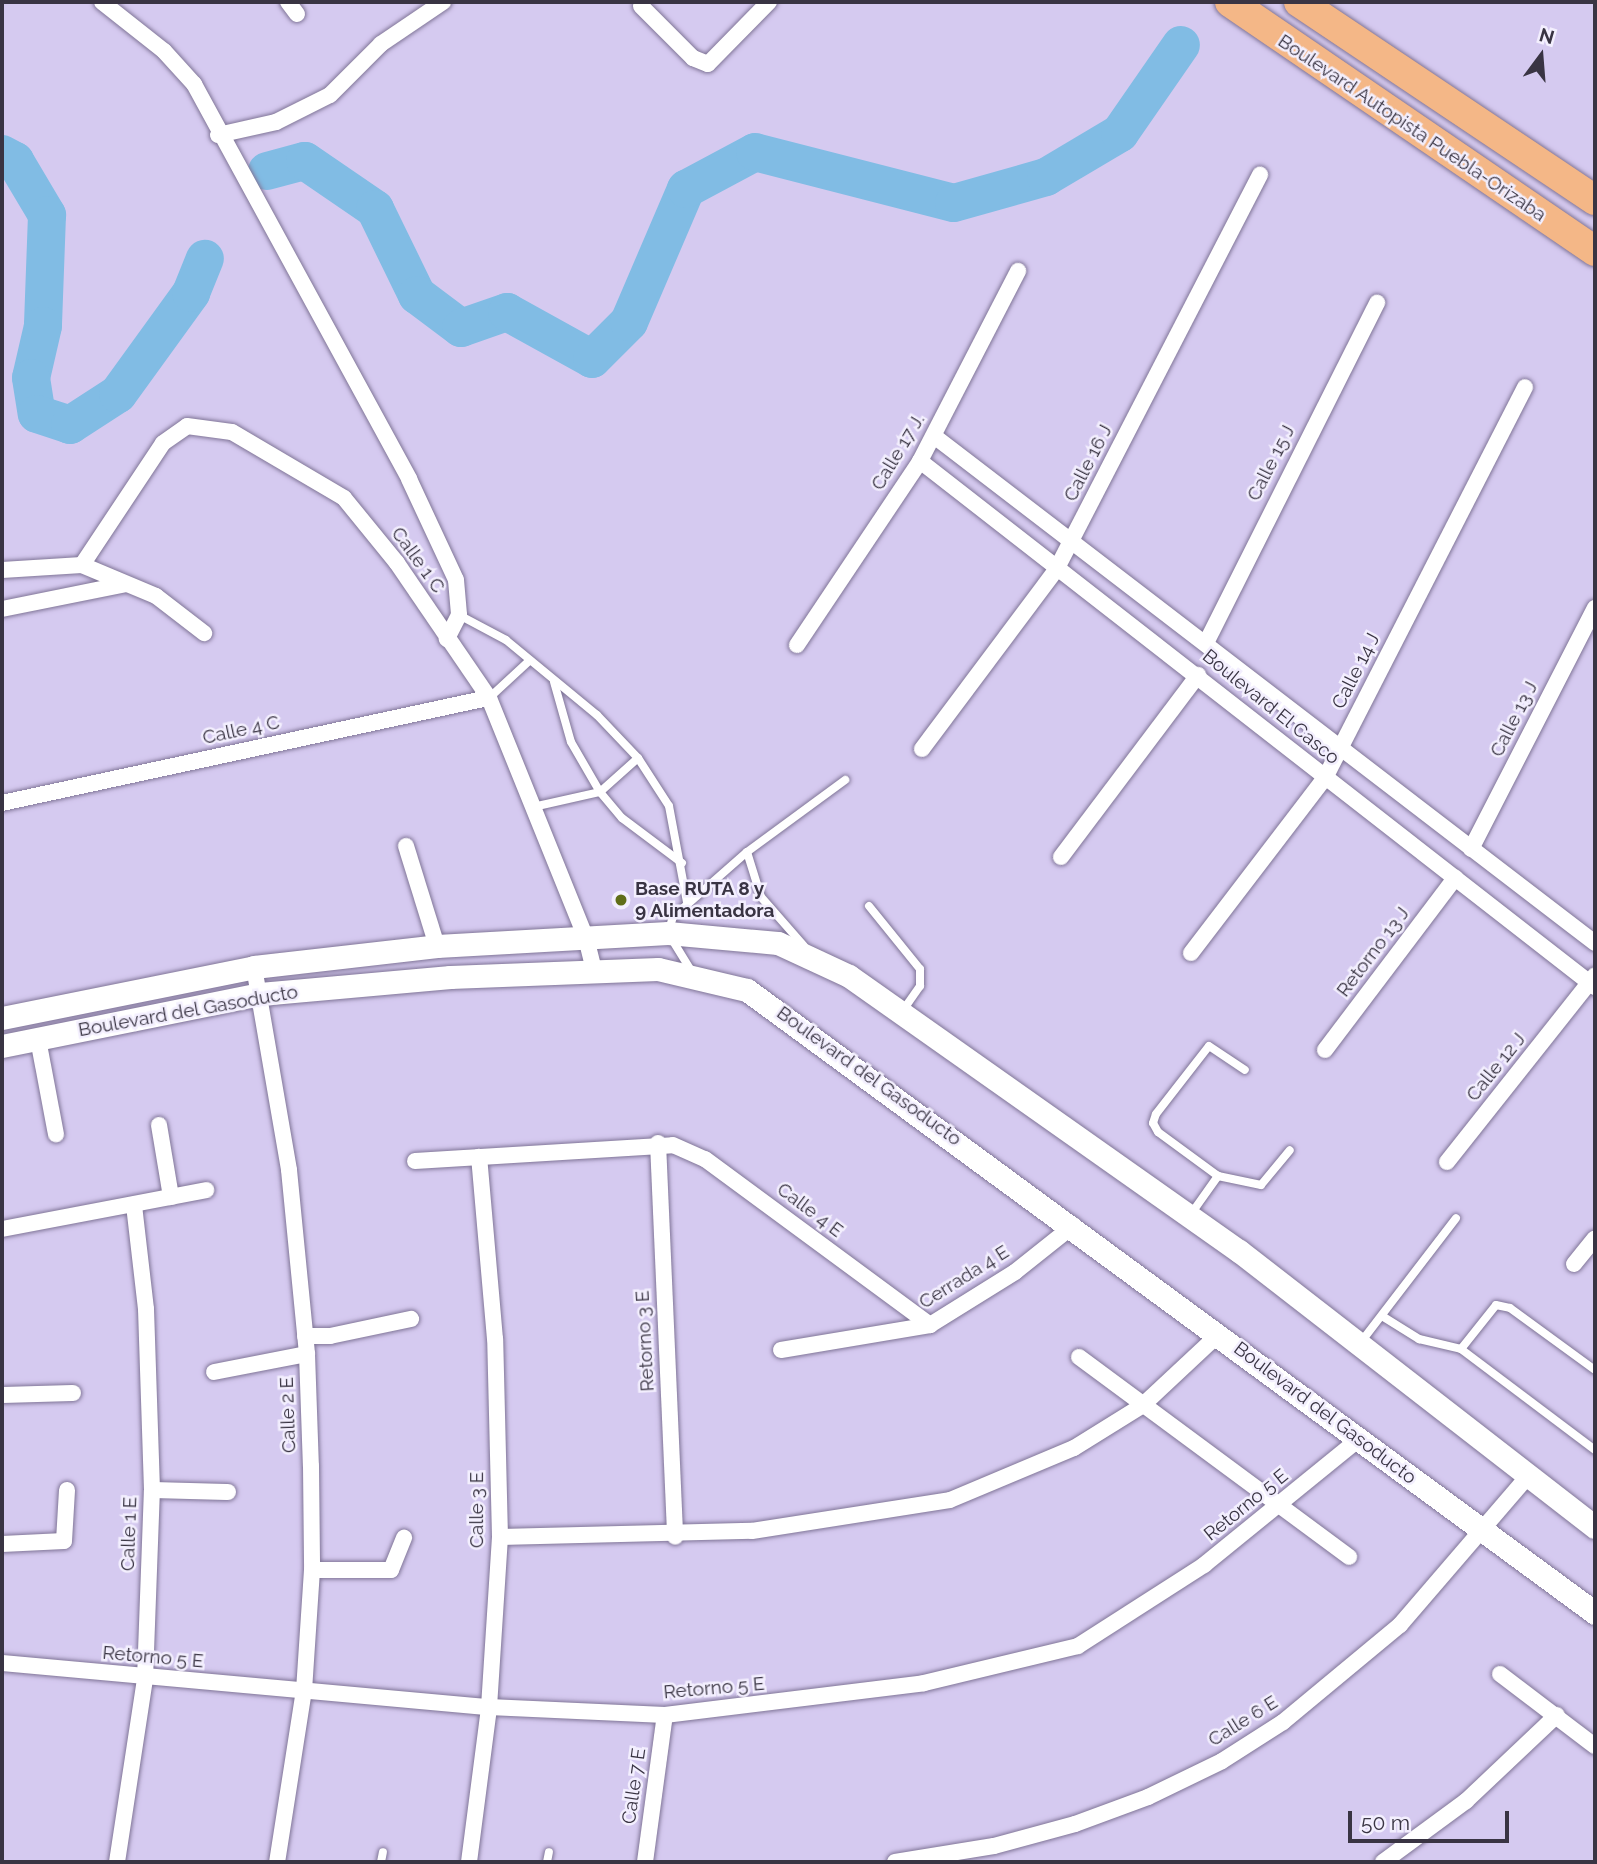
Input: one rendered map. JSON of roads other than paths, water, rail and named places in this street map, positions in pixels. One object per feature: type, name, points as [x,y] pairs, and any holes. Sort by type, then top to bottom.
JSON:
[{"type":"highway","name":"Boulevard Autopista Puebla-Orizaba","points":[[1230,2],[1595,251]]},
{"type":"highway","points":[[1308,8],[1595,200]]},
{"type":"street","points":[[102,2],[117,10],[194,84],[218,135],[409,479],[456,580],[459,615],[447,639]]},
{"type":"street","points":[[218,135],[276,122],[330,95],[381,44],[443,2]]},
{"type":"street","points":[[641,6],[693,58],[708,64],[769,2]]},
{"type":"street","name":"Calle 16 J","points":[[922,749],[1056,570],[1259,175]]},
{"type":"street","name":"Calle 17 J.","points":[[797,645],[920,461],[1018,271]]},
{"type":"street","name":"Calle 15 J","points":[[1206,643],[1377,303]]},
{"type":"street","name":"Calle 14 J","points":[[1191,953],[1325,778],[1525,387]]},
{"type":"street","name":"Calle 1 C","points":[[82,565],[163,443],[187,426],[232,432],[344,498],[489,698],[586,939],[594,970]]},
{"type":"street","name":"Boulevard El Casco","points":[[933,436],[1595,943]]},
{"type":"street","name":"Boulevard El Casco","points":[[920,461],[1325,778],[1594,982]]},
{"type":"street","points":[[2,570],[82,565],[156,596],[204,633]]},
{"type":"street","points":[[2,609],[128,583]]},
{"type":"street","name":"Calle 13 J","points":[[1471,849],[1595,608]]},
{"type":"street","points":[[1061,857],[1198,676]]},
{"type":"street","name":"Calle 4 C","points":[[2,803],[489,698]]},
{"type":"street","points":[[406,846],[437,946]]},
{"type":"street","name":"Retorno 13 J","points":[[1325,1050],[1455,878]]},
{"type":"street","name":"Boulevard del Gasoducto","points":[[2,1018],[254,967],[437,946],[668,933],[742,936],[817,958],[901,1013],[1189,1216],[1595,1527]]},
{"type":"street","name":"Calle 2 E","points":[[254,967],[289,1170],[307,1354],[312,1570],[304,1690],[277,1862]]},
{"type":"street","name":"Boulevard del Gasoducto","points":[[2,1046],[260,994],[594,970],[657,968],[747,990],[790,1017],[1074,1225],[1358,1440],[1485,1528],[1595,1613]]},
{"type":"street","name":"Calle 12 J","points":[[1447,1162],[1594,982]]},
{"type":"street","points":[[38,1039],[56,1134]]},
{"type":"street","points":[[159,1125],[171,1197]]},
{"type":"street","points":[[415,1161],[657,1143]]},
{"type":"street","name":"Calle 4 E","points":[[657,1143],[705,1159],[929,1325]]},
{"type":"street","name":"Retorno 3 E","points":[[657,1143],[675,1537]]},
{"type":"street","name":"Calle 3 E","points":[[469,1862],[489,1707],[500,1537],[495,1339],[479,1157]]},
{"type":"street","points":[[2,1229],[206,1190]]},
{"type":"street","name":"Calle 1 E","points":[[117,1862],[145,1679],[152,1490],[146,1310],[134,1205]]},
{"type":"street","name":"Cerrada 4 E","points":[[781,1350],[929,1325],[1016,1272],[1074,1225]]},
{"type":"street","points":[[1574,1264],[1595,1238]]},
{"type":"street","points":[[305,1336],[330,1336],[411,1319]]},
{"type":"street","points":[[500,1537],[675,1537],[752,1531],[950,1500],[1074,1448],[1143,1405],[1219,1334]]},
{"type":"street","points":[[214,1372],[307,1354]]},
{"type":"street","points":[[1079,1357],[1349,1556]]},
{"type":"street","points":[[2,1395],[73,1393]]},
{"type":"street","name":"Retorno 5 E","points":[[2,1663],[145,1679],[489,1707],[665,1715],[925,1683],[1078,1646],[1204,1565],[1358,1440]]},
{"type":"street","name":"Calle 6 E","points":[[895,1862],[993,1854],[1148,1797],[1283,1723],[1400,1625],[1529,1475]]},
{"type":"street","points":[[2,1544],[64,1541],[67,1490]]},
{"type":"street","points":[[152,1490],[228,1492]]},
{"type":"street","points":[[312,1570],[391,1570],[404,1537]]},
{"type":"street","points":[[1500,1674],[1595,1746]]},
{"type":"street","name":"Calle 7 E","points":[[645,1862],[665,1715]]},
{"type":"street","points":[[1383,1862],[1466,1801],[1557,1715]]},
{"type":"lane","points":[[459,615],[506,640],[528,662],[597,715],[638,758],[669,806],[682,863],[687,902]]},
{"type":"lane","points":[[489,698],[528,662]]},
{"type":"lane","points":[[554,682],[571,742],[600,792],[621,818],[682,863]]},
{"type":"lane","points":[[533,807],[600,792],[638,758]]},
{"type":"lane","points":[[693,975],[668,933],[673,917],[747,852],[845,780]]},
{"type":"lane","points":[[747,852],[761,897],[817,958]]},
{"type":"lane","points":[[869,906],[920,969],[920,986],[901,1013]]},
{"type":"lane","points":[[1245,1070],[1219,1049],[1200,1051],[1153,1123],[1218,1176],[1261,1185],[1290,1150]]},
{"type":"lane","points":[[1189,1216],[1218,1176]]},
{"type":"lane","points":[[1360,1345],[1456,1218]]},
{"type":"lane","points":[[1461,1349],[1496,1306],[1510,1308],[1595,1370]]},
{"type":"lane","points":[[1382,1316],[1419,1339],[1461,1349],[1595,1451]]},
{"type":"lane","points":[[381,1862],[383,1852]]},
{"type":"lane","points":[[547,1862],[549,1852]]},
{"type":"waterway","points":[[267,171],[305,161],[375,209],[417,295],[461,328],[507,312],[592,359],[629,322],[686,189],[755,152],[954,203],[1046,177],[1120,133],[1181,45]]},
{"type":"waterway","points":[[2,154],[15,161],[47,215],[43,326],[31,378],[37,414],[70,425],[118,394],[191,293],[205,259]]},
{"type":"place","name":"Base RUTA 8 y 9 Alimentadora","points":[[621,900]]}]
